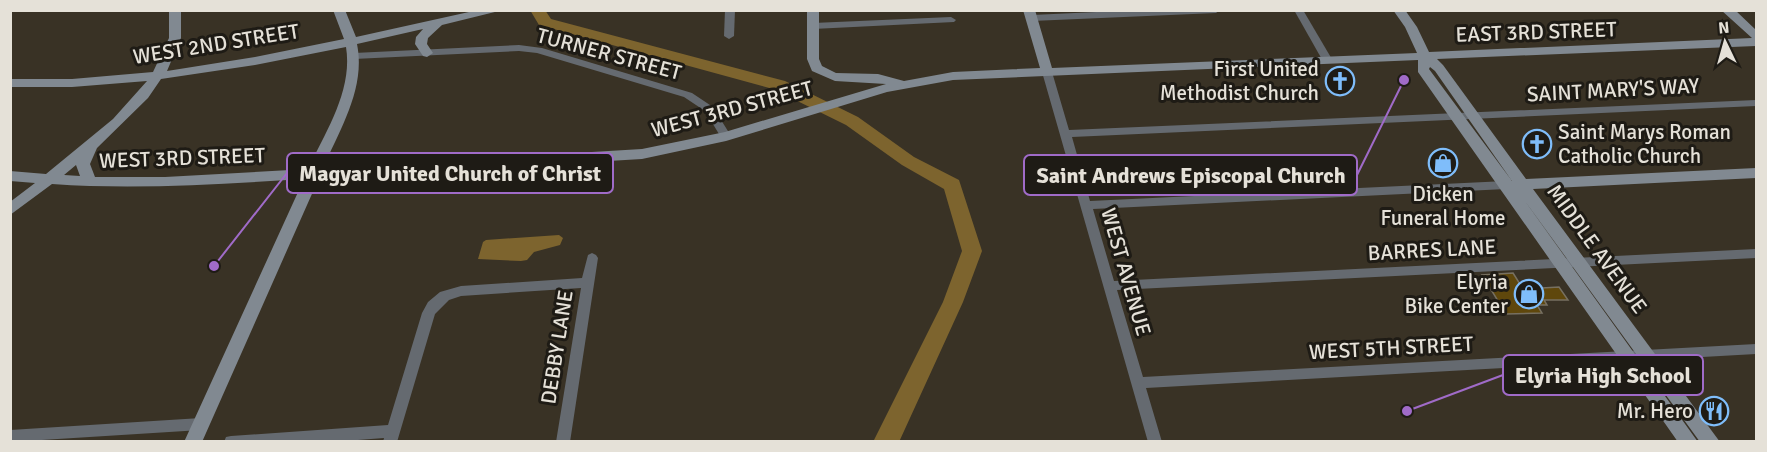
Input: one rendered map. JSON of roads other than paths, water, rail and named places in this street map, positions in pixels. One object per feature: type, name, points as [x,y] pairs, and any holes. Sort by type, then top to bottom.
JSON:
[{"type":"main road","points":[[10,210],[133,108],[160,76],[176,39],[175,10]]},
{"type":"main road","points":[[193,441],[350,94],[354,56],[352,40],[339,10]]},
{"type":"main road","name":"WEST 2ND STREET","points":[[10,83],[77,83],[160,76],[239,64],[497,10]]},
{"type":"main road","points":[[813,10],[813,63],[820,72],[838,78],[883,77],[901,84]]},
{"type":"main road","name":"MIDDLE AVENUE","points":[[1399,10],[1411,27],[1425,56],[1423,69],[1522,184],[1711,441]]},
{"type":"main road","points":[[1727,10],[1756,36]]},
{"type":"main road","name":"WEST AVENUE","points":[[1030,14],[1047,72]]},
{"type":"main road","points":[[427,53],[421,44],[422,37],[440,22]]},
{"type":"main road","name":"EAST 3RD STREET","points":[[1425,56],[1756,42]]},
{"type":"main road","name":"WEST 3RD STREET","points":[[10,176],[89,182],[165,182],[617,157],[664,151],[726,136],[901,84],[953,76],[1425,56]]},
{"type":"main road","name":"MIDDLE AVENUE","points":[[1464,116],[1506,185],[1689,441]]},
{"type":"main road","points":[[89,182],[83,164],[93,143]]},
{"type":"main road","points":[[1506,185],[1756,173]]},
{"type":"street","points":[[729,36],[730,10]]},
{"type":"street","points":[[1030,14],[1216,10]]},
{"type":"street","points":[[1298,10],[1328,60]]},
{"type":"street","points":[[813,26],[951,20]]},
{"type":"street","name":"TURNER STREET","points":[[354,56],[519,48],[538,50],[688,95],[709,109],[726,136]]},
{"type":"street","name":"WEST AVENUE","points":[[1047,72],[1155,441]]},
{"type":"street","name":"SAINT MARY'S WAY","points":[[1065,134],[1756,103]]},
{"type":"street","points":[[1086,205],[1506,185]]},
{"type":"street","name":"BARRES LANE","points":[[1109,286],[1756,253]]},
{"type":"street","name":"DEBBY LANE","points":[[563,441],[592,258]]},
{"type":"street","points":[[231,441],[392,436],[429,313],[442,298],[461,291],[588,283]]},
{"type":"street","name":"WEST 5TH STREET","points":[[1138,383],[1756,349]]},
{"type":"street","points":[[10,436],[201,423]]},
{"type":"waterway","points":[[537,10],[545,22],[779,85],[852,121],[908,161],[952,185],[972,251],[953,302],[890,436],[885,442]]},
{"type":"place","name":"Saint Andrews Episcopal Church","points":[[1404,80]]},
{"type":"place","name":"First United Methodist Church","points":[[1340,81]]},
{"type":"place","name":"Saint Marys Roman Catholic Church","points":[[1537,144]]},
{"type":"place","name":"Dicken Funeral Home","points":[[1443,163]]},
{"type":"place","name":"Magyar United Church of Christ","points":[[214,266]]},
{"type":"place","name":"Elyria Bike Center","points":[[1529,294]]},
{"type":"place","name":"Elyria High School","points":[[1407,411]]},
{"type":"place","name":"Mr. Hero","points":[[1714,411]]}]
